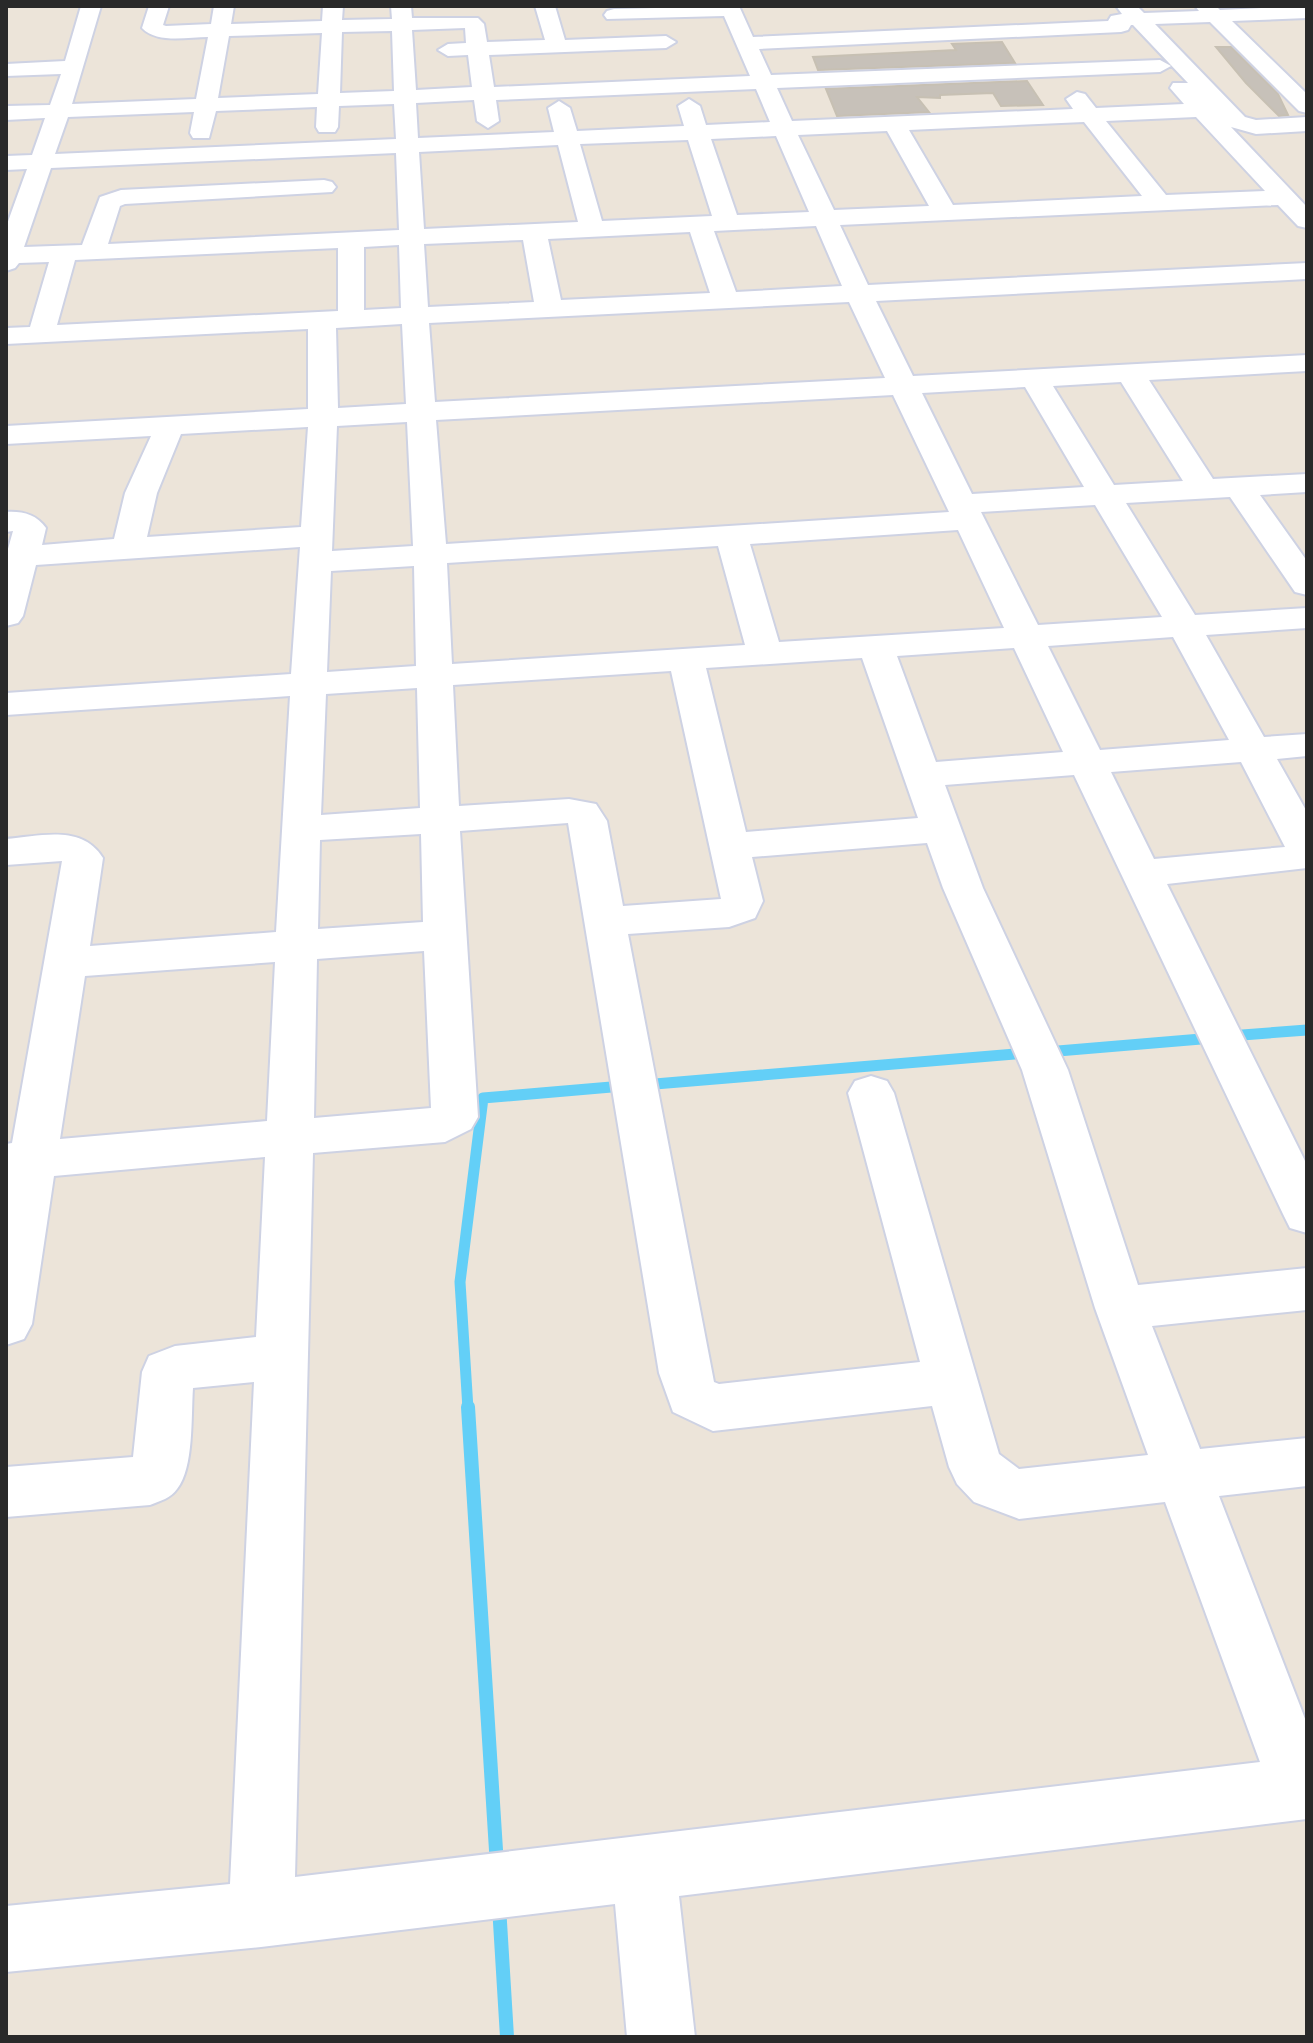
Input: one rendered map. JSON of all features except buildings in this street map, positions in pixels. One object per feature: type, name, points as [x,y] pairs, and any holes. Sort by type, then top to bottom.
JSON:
[{"type":"street","points":[[91,6],[74,67],[7,258],[1285,197]]},
{"type":"street","points":[[159,6],[152,28],[155,31],[220,30],[333,16],[402,14],[471,22],[474,24],[490,140]]},
{"type":"street","points":[[190,193],[206,105],[222,59],[220,30],[224,6]]},
{"type":"street","points":[[1004,6],[1160,203]]},
{"type":"street","points":[[592,16],[730,8],[859,294],[1307,1214]]},
{"type":"street","points":[[746,43],[1023,30],[1120,15],[1210,11],[1280,13],[1302,21]]},
{"type":"street","points":[[1210,11],[1296,84],[1307,106]]},
{"type":"street","points":[[20,1161],[445,1124],[455,1117],[444,935],[430,555],[405,97],[410,51],[402,14]]},
{"type":"street","points":[[552,14],[557,46]]},
{"type":"street","points":[[656,14],[727,223]]},
{"type":"street","points":[[1120,15],[1160,66],[1196,96],[1240,124],[1256,127],[1307,124]]},
{"type":"street","points":[[1120,15],[1307,221]]},
{"type":"street","points":[[322,242],[333,16]]},
{"type":"street","points":[[834,17],[847,38]]},
{"type":"street","points":[[912,35],[970,120]]},
{"type":"street","points":[[410,51],[666,42]]},
{"type":"street","points":[[6,113],[1160,66]]},
{"type":"street","points":[[6,70],[74,67]]},
{"type":"street","points":[[1258,85],[1296,84]]},
{"type":"street","points":[[6,163],[1090,115],[1231,87]]},
{"type":"street","points":[[554,91],[592,229]]},
{"type":"street","points":[[894,123],[945,213]]},
{"type":"street","points":[[1228,137],[1282,148]]},
{"type":"street","points":[[92,252],[109,202],[113,199],[324,187]]},
{"type":"street","points":[[700,225],[726,301]]},
{"type":"street","points":[[534,232],[549,309]]},
{"type":"street","points":[[261,1914],[301,829],[323,418],[351,240]]},
{"type":"street","points":[[41,335],[64,253]]},
{"type":"street","points":[[6,336],[1307,271]]},
{"type":"street","points":[[6,435],[1130,373],[1295,372]]},
{"type":"street","points":[[1130,373],[1204,489]]},
{"type":"street","points":[[1034,378],[1184,626],[1305,843],[1306,852],[1293,859],[1142,873]]},
{"type":"street","points":[[128,548],[141,493],[170,426]]},
{"type":"street","points":[[23,556],[128,548],[316,549],[430,555],[732,536],[1105,495],[1307,483]]},
{"type":"street","points":[[1239,487],[1307,585]]},
{"type":"street","points":[[6,522],[18,521],[30,528],[6,616]]},
{"type":"street","points":[[732,536],[765,654]]},
{"type":"street","points":[[6,704],[1307,618]]},
{"type":"street","points":[[6,1939],[261,1914],[1304,1788],[1120,1308],[1045,1070],[963,888],[876,647]]},
{"type":"street","points":[[603,921],[729,913],[740,908],[742,901],[686,659]]},
{"type":"street","points":[[923,775],[1307,745]]},
{"type":"street","points":[[301,829],[569,811],[582,813],[587,821],[685,1373],[692,1396],[713,1408],[951,1381]]},
{"type":"street","points":[[730,846],[941,829]]},
{"type":"street","points":[[6,852],[59,848],[76,850],[83,858],[67,962],[20,1161],[6,1324]]},
{"type":"street","points":[[67,962],[444,935]]},
{"type":"street","points":[[871,1093],[976,1467],[993,1484],[1019,1494],[1307,1462]]},
{"type":"street","points":[[1120,1308],[1307,1289]]},
{"type":"street","points":[[6,1492],[150,1480],[159,1471],[168,1372],[175,1368],[280,1357]]},
{"type":"street","points":[[644,1869],[661,2037]]},
{"type":"waterway","points":[[1229,1036],[1307,1030]]},
{"type":"waterway","points":[[1046,1052],[1213,1038]]},
{"type":"waterway","points":[[643,1085],[1026,1053]]},
{"type":"waterway","points":[[468,1409],[460,1282],[483,1098],[623,1086]]},
{"type":"waterway","points":[[468,1407],[497,1866]]},
{"type":"waterway","points":[[499,1906],[507,2037]]}]
